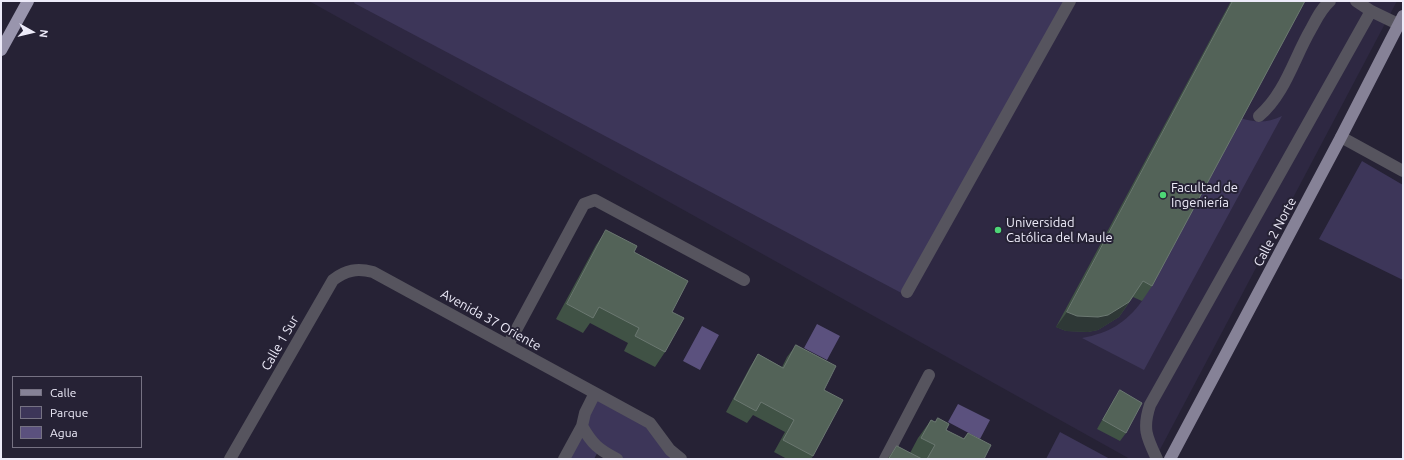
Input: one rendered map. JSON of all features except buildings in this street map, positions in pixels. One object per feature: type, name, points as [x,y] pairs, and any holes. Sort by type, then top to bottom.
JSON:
[{"type":"highway","points":[[1,50],[28,1]]},
{"type":"main road","name":"Calle 2 Norte","points":[[1170,459],[1341,137],[1401,20]]},
{"type":"street","points":[[908,292],[1070,1]]},
{"type":"street","points":[[1259,116],[1270,107],[1282,88],[1298,50],[1323,7],[1330,1]]},
{"type":"street","points":[[1356,1],[1371,11],[1401,20]]},
{"type":"street","points":[[1158,459],[1147,440],[1145,426],[1150,405],[1371,11]]},
{"type":"street","points":[[1341,137],[1403,171]]},
{"type":"street","points":[[508,345],[584,204],[595,200],[744,280]]},
{"type":"street","name":"Calle 1 Sur","points":[[230,459],[333,280],[342,274],[353,270],[374,272]]},
{"type":"street","name":"Avenida 37 Oriente","points":[[374,272],[650,424],[670,450],[681,459]]},
{"type":"street","points":[[885,459],[929,375]]},
{"type":"street","points":[[564,459],[582,426],[585,414],[595,393]]},
{"type":"street","points":[[582,426],[597,454],[617,459]]},
{"type":"shaded area","name":"Universidad Católica del Maule","points":[[309,1],[1397,1],[1155,459],[1130,459]]},
{"type":"green space","points":[[355,1],[1073,1],[909,297],[354,3]]},
{"type":"green space","points":[[1282,116],[1144,370],[1082,338],[1101,333],[1116,326],[1130,315],[1142,301],[1240,118],[1261,122]]},
{"type":"green space","points":[[1362,161],[1403,185],[1403,280],[1319,239]]},
{"type":"green space","points":[[595,393],[650,423],[681,459],[617,459],[599,450],[594,459],[564,459]]},
{"type":"green space","points":[[1060,432],[1110,459],[1046,459]]},
{"type":"water","points":[[817,324],[840,336],[827,360],[804,348]]},
{"type":"water","points":[[702,326],[719,335],[700,370],[683,361]]},
{"type":"water","points":[[958,404],[990,420],[980,439],[948,422]]},
{"type":"place","name":"Facultad de Ingeniería","points":[[1163,195]]},
{"type":"place","name":"Universidad Católica del Maule","points":[[998,230]]}]
